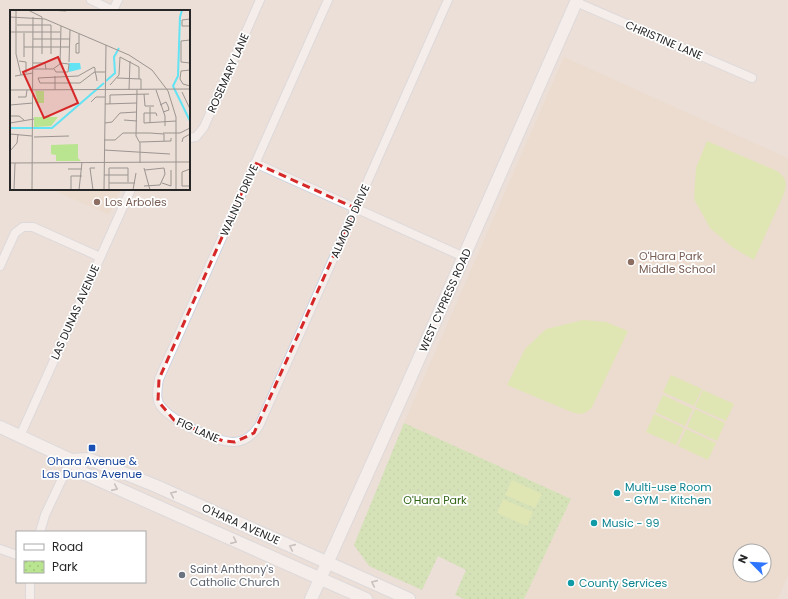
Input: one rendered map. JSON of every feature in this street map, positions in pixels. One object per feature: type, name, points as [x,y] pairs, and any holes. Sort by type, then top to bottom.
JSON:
[{"type":"main road","name":"WEST CYPRESS ROAD","points":[[311,599],[464,257],[576,1]]},
{"type":"main road","name":"O'HARA AVENUE","points":[[0,427],[71,460],[82,473],[366,599]]},
{"type":"main road","name":"O'HARA AVENUE","points":[[71,460],[89,459],[156,486],[409,599]]},
{"type":"street","points":[[91,0],[112,10]]},
{"type":"street","points":[[114,10],[118,0]]},
{"type":"street","name":"ROSEMARY LANE","points":[[190,138],[196,137],[204,127],[260,0]]},
{"type":"street","name":"WALNUT DRIVE","points":[[158,401],[157,390],[159,379],[328,0]]},
{"type":"street","name":"ALMOND DRIVE","points":[[246,439],[259,426],[448,0]]},
{"type":"street","name":"CHRISTINE LANE","points":[[576,1],[752,78]]},
{"type":"street","points":[[255,163],[464,257]]},
{"type":"street","name":"LAS DUNAS AVENUE","points":[[20,436],[131,190]]},
{"type":"street","points":[[0,266],[15,233],[23,226],[32,227],[100,257]]},
{"type":"street","name":"FIG LANE","points":[[158,401],[163,411],[174,420],[223,442],[235,442],[246,439]]},
{"type":"street","points":[[40,531],[45,515],[71,460]]},
{"type":"street","points":[[0,549],[16,555]]},
{"type":"street","points":[[30,583],[30,599]]},
{"type":"highlighted area","points":[[255,163],[355,208],[254,433],[235,442],[223,441],[174,420],[158,401],[159,379]]},
{"type":"shaded area","name":"O'Hara Park Middle School","points":[[564,57],[788,158],[788,575],[778,599],[524,599],[571,499],[404,423]]},
{"type":"shaded area","name":"Los Arboles","points":[[53,190],[121,190],[109,215]]},
{"type":"green space","points":[[707,141],[777,171],[786,182],[783,196],[754,260],[732,247],[710,228],[694,199],[696,168]]},
{"type":"green space","points":[[583,320],[606,322],[628,331],[592,407],[588,411],[582,414],[574,413],[507,385],[525,349],[546,329]]},
{"type":"green space","points":[[671,375],[702,389],[694,406],[663,392]]},
{"type":"green space","points":[[703,390],[734,404],[726,421],[695,407]]},
{"type":"green space","points":[[663,395],[693,409],[685,426],[655,412]]},
{"type":"green space","points":[[695,409],[725,423],[717,441],[687,427]]},
{"type":"green space","points":[[654,414],[684,428],[676,445],[646,432]]},
{"type":"green space","name":"O'Hara Park","points":[[404,423],[571,499],[524,599],[464,599],[455,595],[466,570],[438,556],[422,590],[369,566],[354,545]]},
{"type":"green space","points":[[686,429],[716,443],[708,460],[678,446]]},
{"type":"green space","points":[[512,480],[542,494],[535,508],[505,495]]},
{"type":"green space","points":[[503,499],[533,512],[527,526],[497,513]]},
{"type":"place","name":"Los Arboles","points":[[97,202]]},
{"type":"place","name":"O'Hara Park Middle School","points":[[631,262]]},
{"type":"place","name":"Ohara Avenue & Las Dunas Avenue","points":[[92,448]]},
{"type":"place","name":"Multi-use Room - GYM - Kitchen","points":[[617,493]]},
{"type":"place","name":"Music - 99","points":[[594,523]]},
{"type":"place","name":"Saint Anthony's Catholic Church","points":[[182,575]]},
{"type":"place","name":"County Services","points":[[571,583]]}]
